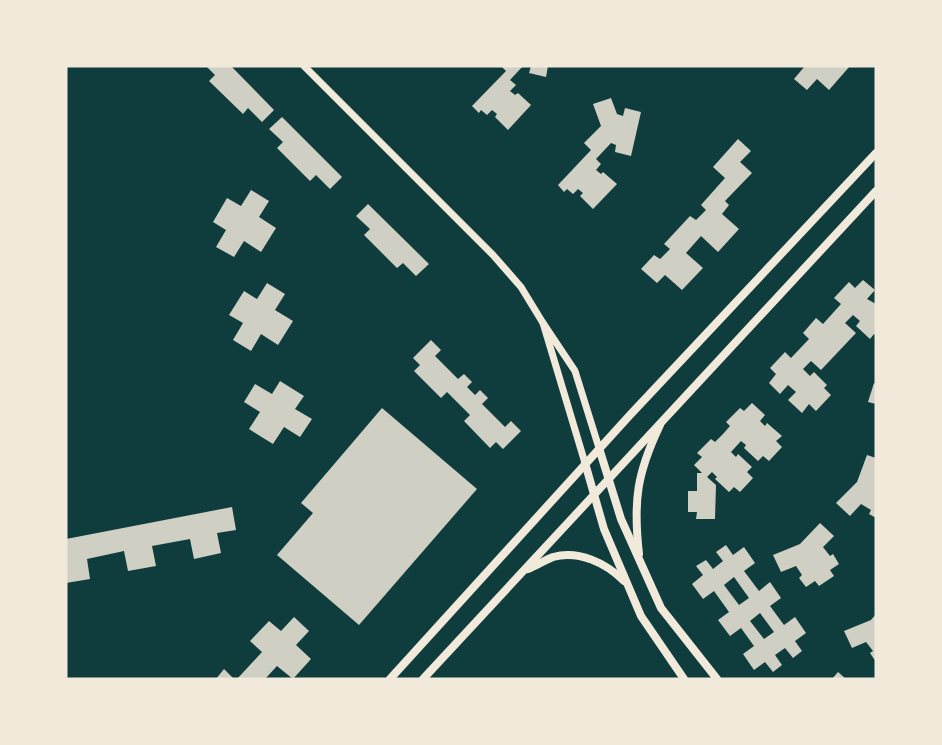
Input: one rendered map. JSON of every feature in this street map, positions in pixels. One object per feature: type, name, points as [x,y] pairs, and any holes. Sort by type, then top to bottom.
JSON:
[{"type":"main road","points":[[390,679],[547,508],[585,463],[876,153]]},
{"type":"main road","points":[[423,679],[664,417],[876,191]]},
{"type":"main road","points":[[640,561],[635,518],[639,478],[650,446],[664,417]]},
{"type":"main road","points":[[599,448],[621,519],[661,608],[717,679]]},
{"type":"main road","points":[[585,463],[604,529],[641,616],[684,679]]},
{"type":"main road","points":[[522,572],[553,557],[575,556],[599,562],[614,571],[627,584]]},
{"type":"street","points":[[304,66],[494,255],[521,287],[575,371],[599,448]]},
{"type":"street","points":[[543,323],[585,463]]},
{"type":"building","points":[[206,66],[231,66],[274,110],[262,122],[248,108],[243,114],[209,81],[215,75]]},
{"type":"building","points":[[501,66],[523,66],[510,80],[516,85],[510,91],[515,95],[518,93],[531,105],[508,130],[495,117],[497,114],[492,110],[487,115],[481,110],[479,113],[472,106],[506,71]]},
{"type":"building","points":[[531,66],[548,66],[546,77],[529,73]]},
{"type":"building","points":[[805,66],[850,66],[829,90],[817,79],[807,90],[794,79]]},
{"type":"building","points":[[611,98],[617,114],[623,116],[625,108],[641,112],[631,156],[615,152],[616,145],[611,143],[596,159],[601,164],[596,170],[601,174],[603,172],[617,184],[593,209],[580,196],[583,193],[578,189],[573,194],[567,189],[564,192],[558,185],[591,150],[584,143],[601,126],[593,104]]},
{"type":"building","points":[[282,117],[342,177],[330,189],[316,175],[310,181],[277,148],[283,142],[269,129]]},
{"type":"building","points":[[738,139],[751,151],[740,162],[752,173],[725,201],[729,205],[722,214],[739,229],[718,252],[701,236],[686,253],[703,268],[682,290],[665,275],[657,283],[641,269],[654,255],[660,259],[670,249],[664,244],[690,216],[696,220],[706,210],[701,205],[725,178],[713,167]]},
{"type":"building","points":[[251,190],[269,201],[259,217],[276,228],[261,252],[244,241],[234,257],[216,247],[226,230],[213,222],[227,198],[241,206]]},
{"type":"building","points":[[368,204],[429,264],[416,276],[403,263],[397,268],[364,235],[370,229],[356,216]]},
{"type":"building","points":[[863,280],[875,290],[867,299],[876,304],[876,336],[874,334],[870,339],[856,326],[860,321],[853,315],[845,323],[856,333],[821,370],[811,361],[803,369],[810,376],[814,372],[827,385],[824,388],[831,395],[816,411],[809,404],[802,413],[788,400],[796,392],[788,385],[780,394],[769,383],[776,374],[770,368],[785,352],[791,358],[809,339],[803,333],[816,318],[823,324],[841,304],[834,298],[849,282],[855,288]]},
{"type":"building","points":[[267,283],[285,294],[275,310],[293,321],[278,345],[261,334],[251,351],[233,340],[243,323],[229,315],[244,291],[257,299]]},
{"type":"building","points":[[431,340],[441,350],[435,356],[458,379],[464,374],[472,382],[467,387],[475,395],[480,390],[488,398],[482,404],[505,427],[511,421],[521,431],[503,449],[496,442],[490,448],[464,421],[470,415],[447,392],[441,398],[414,371],[420,365],[413,358]]},
{"type":"building","points":[[280,381],[304,396],[295,409],[312,419],[300,437],[284,427],[273,444],[249,429],[260,412],[244,402],[255,384],[272,394]]},
{"type":"building","points":[[874,383],[876,384],[876,404],[868,402]]},
{"type":"building","points":[[752,403],[765,415],[760,421],[765,426],[767,423],[782,436],[776,441],[782,447],[769,461],[763,456],[758,461],[744,448],[746,445],[741,441],[731,452],[736,457],[738,454],[752,467],[747,472],[753,478],[740,492],[734,487],[729,492],[715,479],[717,477],[712,472],[707,477],[716,485],[715,519],[696,519],[697,512],[688,512],[688,491],[697,491],[697,473],[702,473],[694,465],[702,457],[697,453],[711,439],[715,442],[723,434],[730,426],[726,422],[740,408],[744,411]]},
{"type":"building","points":[[382,408],[477,489],[359,625],[277,555],[313,513],[301,503]]},
{"type":"building","points":[[867,455],[876,458],[876,518],[869,514],[871,510],[861,504],[850,516],[836,503],[857,482]]},
{"type":"building","points":[[232,507],[236,530],[217,533],[221,553],[194,559],[190,539],[152,546],[156,566],[128,571],[124,551],[87,559],[90,579],[66,583],[66,539]]},
{"type":"building","points":[[820,523],[834,536],[823,547],[830,556],[833,554],[839,564],[830,570],[834,576],[819,586],[815,581],[806,587],[799,578],[802,575],[796,566],[781,572],[773,555],[800,544]]},
{"type":"building","points":[[726,545],[733,555],[744,547],[755,563],[744,571],[759,591],[770,582],[781,598],[770,606],[784,625],[795,617],[806,633],[795,641],[802,651],[793,658],[785,648],[775,655],[782,665],[773,672],[765,662],[754,670],[743,654],[754,646],[741,628],[730,636],[718,620],[729,612],[714,591],[703,599],[692,584],[703,575],[696,566],[706,560],[713,569],[723,561],[716,552]],"holes":[[[734,577],[749,598],[739,605],[724,585]],[[760,613],[774,632],[764,639],[750,621]]]},
{"type":"building","points":[[876,614],[876,662],[870,653],[873,651],[866,642],[852,648],[844,631],[871,620]]},
{"type":"building","points":[[294,617],[309,631],[296,645],[311,659],[293,679],[277,666],[265,679],[237,679],[262,652],[250,641],[269,621],[281,631]]},
{"type":"building","points":[[224,669],[234,679],[216,679]]},
{"type":"building","points":[[838,672],[846,679],[832,679]]}]
